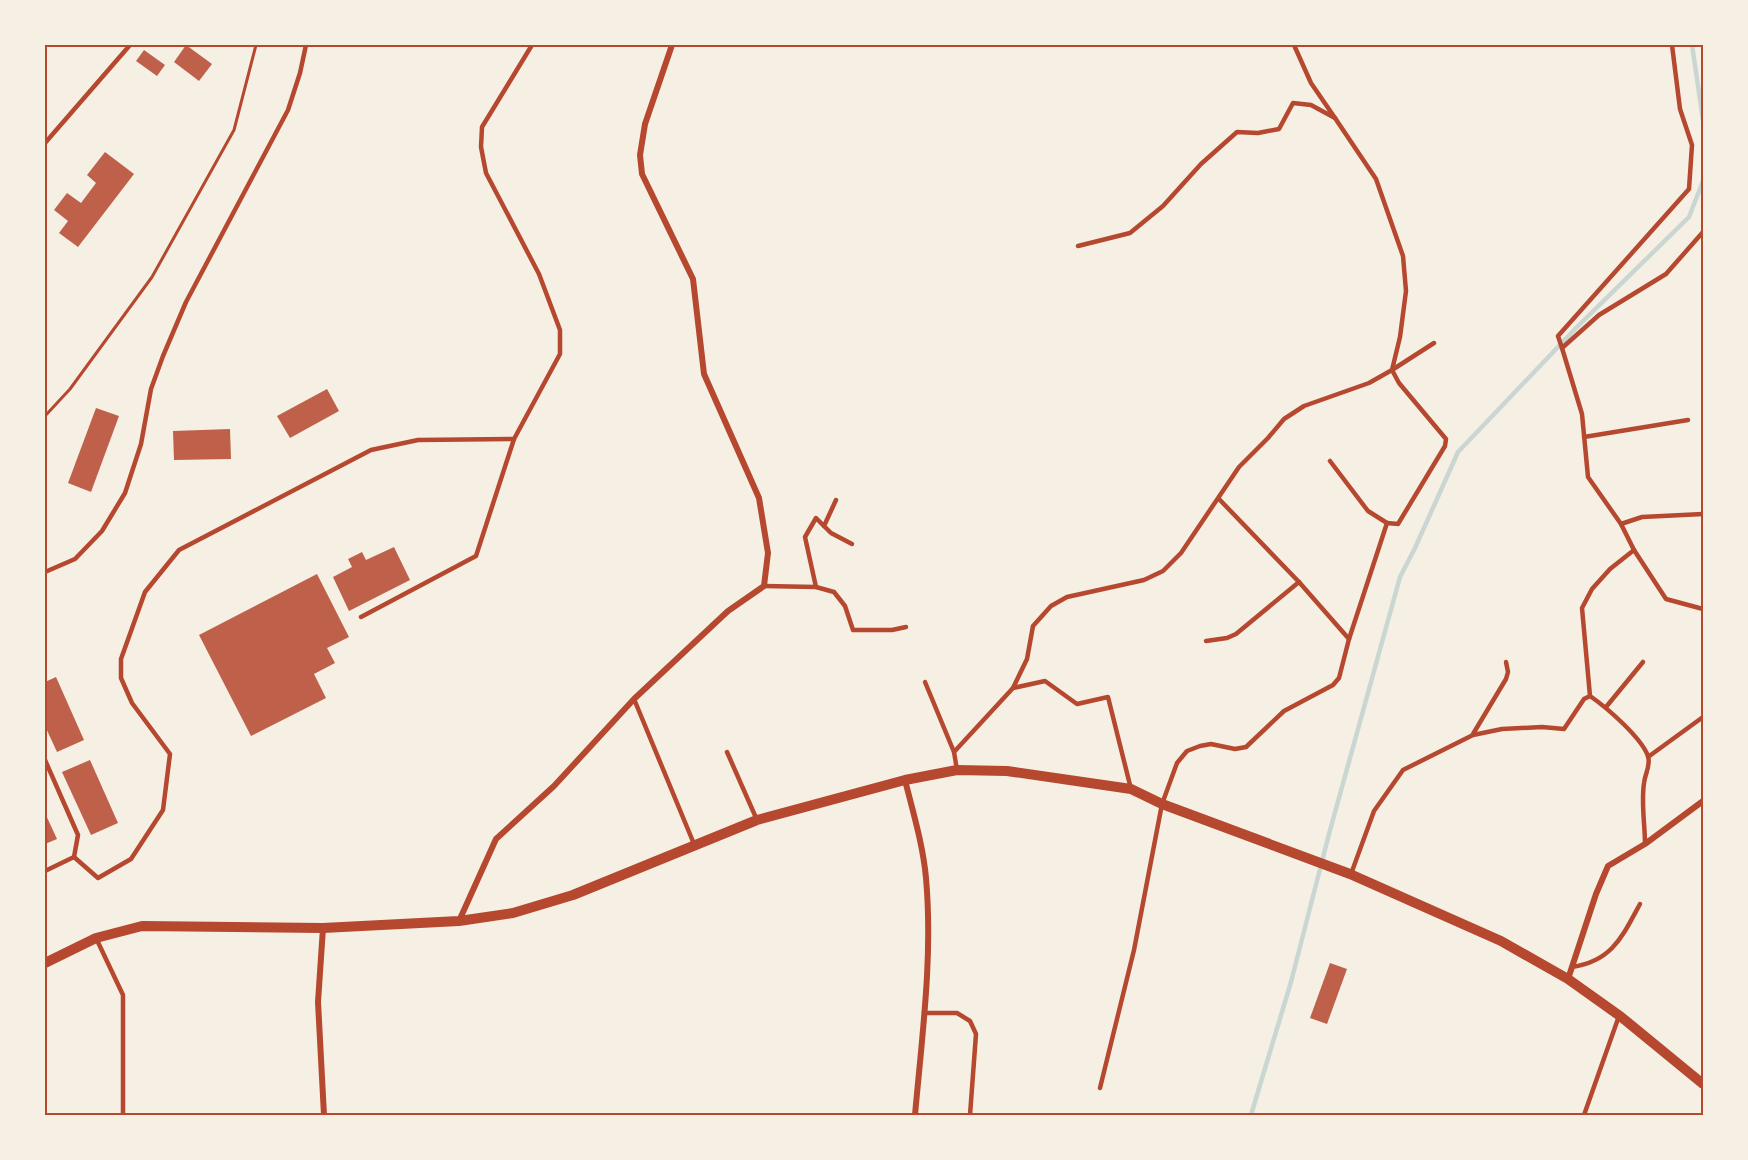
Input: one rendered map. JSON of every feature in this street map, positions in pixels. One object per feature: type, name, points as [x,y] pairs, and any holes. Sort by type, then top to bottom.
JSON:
[{"type":"street","points":[[459,921],[496,839],[554,786],[634,699],[728,611],[764,586],[768,553],[759,498],[704,374],[693,279],[642,174],[640,154],[645,124],[672,45]]},
{"type":"street","points":[[45,963],[96,938],[142,926],[323,928],[459,921],[513,913],[573,895],[757,820],[905,780],[957,770],[1007,771],[1131,789],[1162,804],[1350,874],[1501,941],[1568,979],[1620,1016],[1703,1084]]},
{"type":"street","points":[[905,780],[922,848],[926,879],[928,985],[915,1115]]},
{"type":"street","points":[[1568,979],[1596,894],[1608,866],[1645,844],[1703,801]]},
{"type":"street","points":[[323,928],[318,1002],[324,1115]]},
{"type":"lane","points":[[45,143],[130,45]]},
{"type":"lane","points":[[45,572],[75,559],[102,531],[125,493],[141,444],[151,389],[163,356],[186,302],[288,110],[306,45]]},
{"type":"lane","points":[[361,617],[476,556],[514,439],[560,354],[560,330],[539,274],[486,173],[481,147],[482,126],[532,45]]},
{"type":"lane","points":[[1294,45],[1311,83],[1376,179],[1403,256],[1406,275],[1400,337],[1392,370],[1399,383],[1446,439],[1445,446],[1398,524],[1387,524],[1368,511],[1330,461]]},
{"type":"lane","points":[[1672,45],[1680,109],[1692,145],[1689,189],[1558,336],[1582,414],[1588,477],[1621,524],[1634,550],[1666,599],[1703,609]]},
{"type":"lane","points":[[1078,246],[1130,232],[1163,206],[1201,164],[1237,132],[1258,133],[1279,129],[1293,102],[1311,105],[1335,118]]},
{"type":"lane","points":[[1562,348],[1599,315],[1666,274],[1703,232]]},
{"type":"lane","points":[[954,752],[1013,688],[1027,659],[1033,626],[1046,611],[1067,597],[1144,580],[1163,571],[1181,553],[1239,467],[1293,412],[1369,383],[1434,343]]},
{"type":"lane","points":[[1584,437],[1688,420]]},
{"type":"lane","points":[[74,857],[98,878],[131,859],[163,810],[170,754],[132,703],[121,678],[121,659],[145,591],[179,549],[371,450],[418,440],[514,439]]},
{"type":"lane","points":[[1219,499],[1299,582],[1349,639]]},
{"type":"lane","points":[[824,526],[836,500]]},
{"type":"lane","points":[[1621,524],[1642,517],[1703,514]]},
{"type":"lane","points":[[816,587],[805,537],[816,518],[831,533],[852,544]]},
{"type":"lane","points":[[1100,1088],[1134,950],[1162,804],[1177,763],[1187,751],[1211,744],[1235,749],[1246,747],[1284,711],[1333,685],[1339,678],[1349,639],[1387,524]]},
{"type":"lane","points":[[1590,696],[1582,608],[1598,582],[1634,550]]},
{"type":"lane","points":[[1206,641],[1227,638],[1236,634],[1299,582]]},
{"type":"lane","points":[[764,586],[816,587],[834,592],[845,606],[853,630],[892,630],[906,627]]},
{"type":"lane","points":[[1473,735],[1506,679],[1508,672],[1506,662]]},
{"type":"lane","points":[[1606,707],[1643,662]]},
{"type":"lane","points":[[1013,688],[1045,681],[1077,704],[1108,697],[1131,789]]},
{"type":"lane","points":[[925,682],[954,752],[957,770]]},
{"type":"lane","points":[[1590,696],[1606,707],[1643,746],[1648,757],[1649,767],[1644,783],[1645,844]]},
{"type":"lane","points":[[1350,874],[1374,811],[1403,770],[1473,735],[1502,729],[1542,727],[1564,729],[1584,699],[1590,696]]},
{"type":"lane","points":[[634,699],[694,844]]},
{"type":"lane","points":[[1648,757],[1703,717]]},
{"type":"lane","points":[[727,752],[757,820]]},
{"type":"lane","points":[[45,760],[78,835],[74,857]]},
{"type":"lane","points":[[45,871],[74,857]]},
{"type":"lane","points":[[1572,967],[1589,964],[1620,941],[1640,904]]},
{"type":"lane","points":[[96,938],[123,995],[123,1115]]},
{"type":"lane","points":[[924,1013],[957,1013],[970,1021],[976,1034],[970,1115]]},
{"type":"lane","points":[[1584,1115],[1620,1016]]},
{"type":"path","points":[[45,416],[70,389],[152,277],[234,130],[256,45]]},
{"type":"building","points":[[186,45],[212,64],[199,81],[174,62]]},
{"type":"building","points":[[144,50],[165,65],[157,76],[136,61]]},
{"type":"building","points":[[105,152],[134,174],[78,247],[59,233],[68,221],[54,210],[67,193],[81,203],[96,183],[87,175]]},
{"type":"building","points":[[327,389],[339,411],[290,438],[277,416]]},
{"type":"building","points":[[96,408],[119,416],[91,492],[68,483]]},
{"type":"building","points":[[230,429],[231,459],[174,460],[173,431]]},
{"type":"building","points":[[394,547],[410,580],[349,611],[333,577],[352,567],[348,559],[362,552],[366,560]]},
{"type":"building","points":[[317,574],[349,637],[327,648],[335,663],[314,674],[326,698],[251,736],[199,635]]},
{"type":"building","points":[[56,677],[84,740],[57,752],[45,726],[45,682]]},
{"type":"building","points":[[90,760],[118,823],[91,835],[62,772]]},
{"type":"building","points":[[45,813],[57,839],[45,844]]},
{"type":"building","points":[[1330,963],[1347,969],[1327,1024],[1310,1018]]},
{"type":"waterway","points":[[1692,45],[1703,120]]},
{"type":"waterway","points":[[1251,1115],[1291,982],[1400,577],[1458,452],[1576,328],[1689,217],[1703,181]]}]
